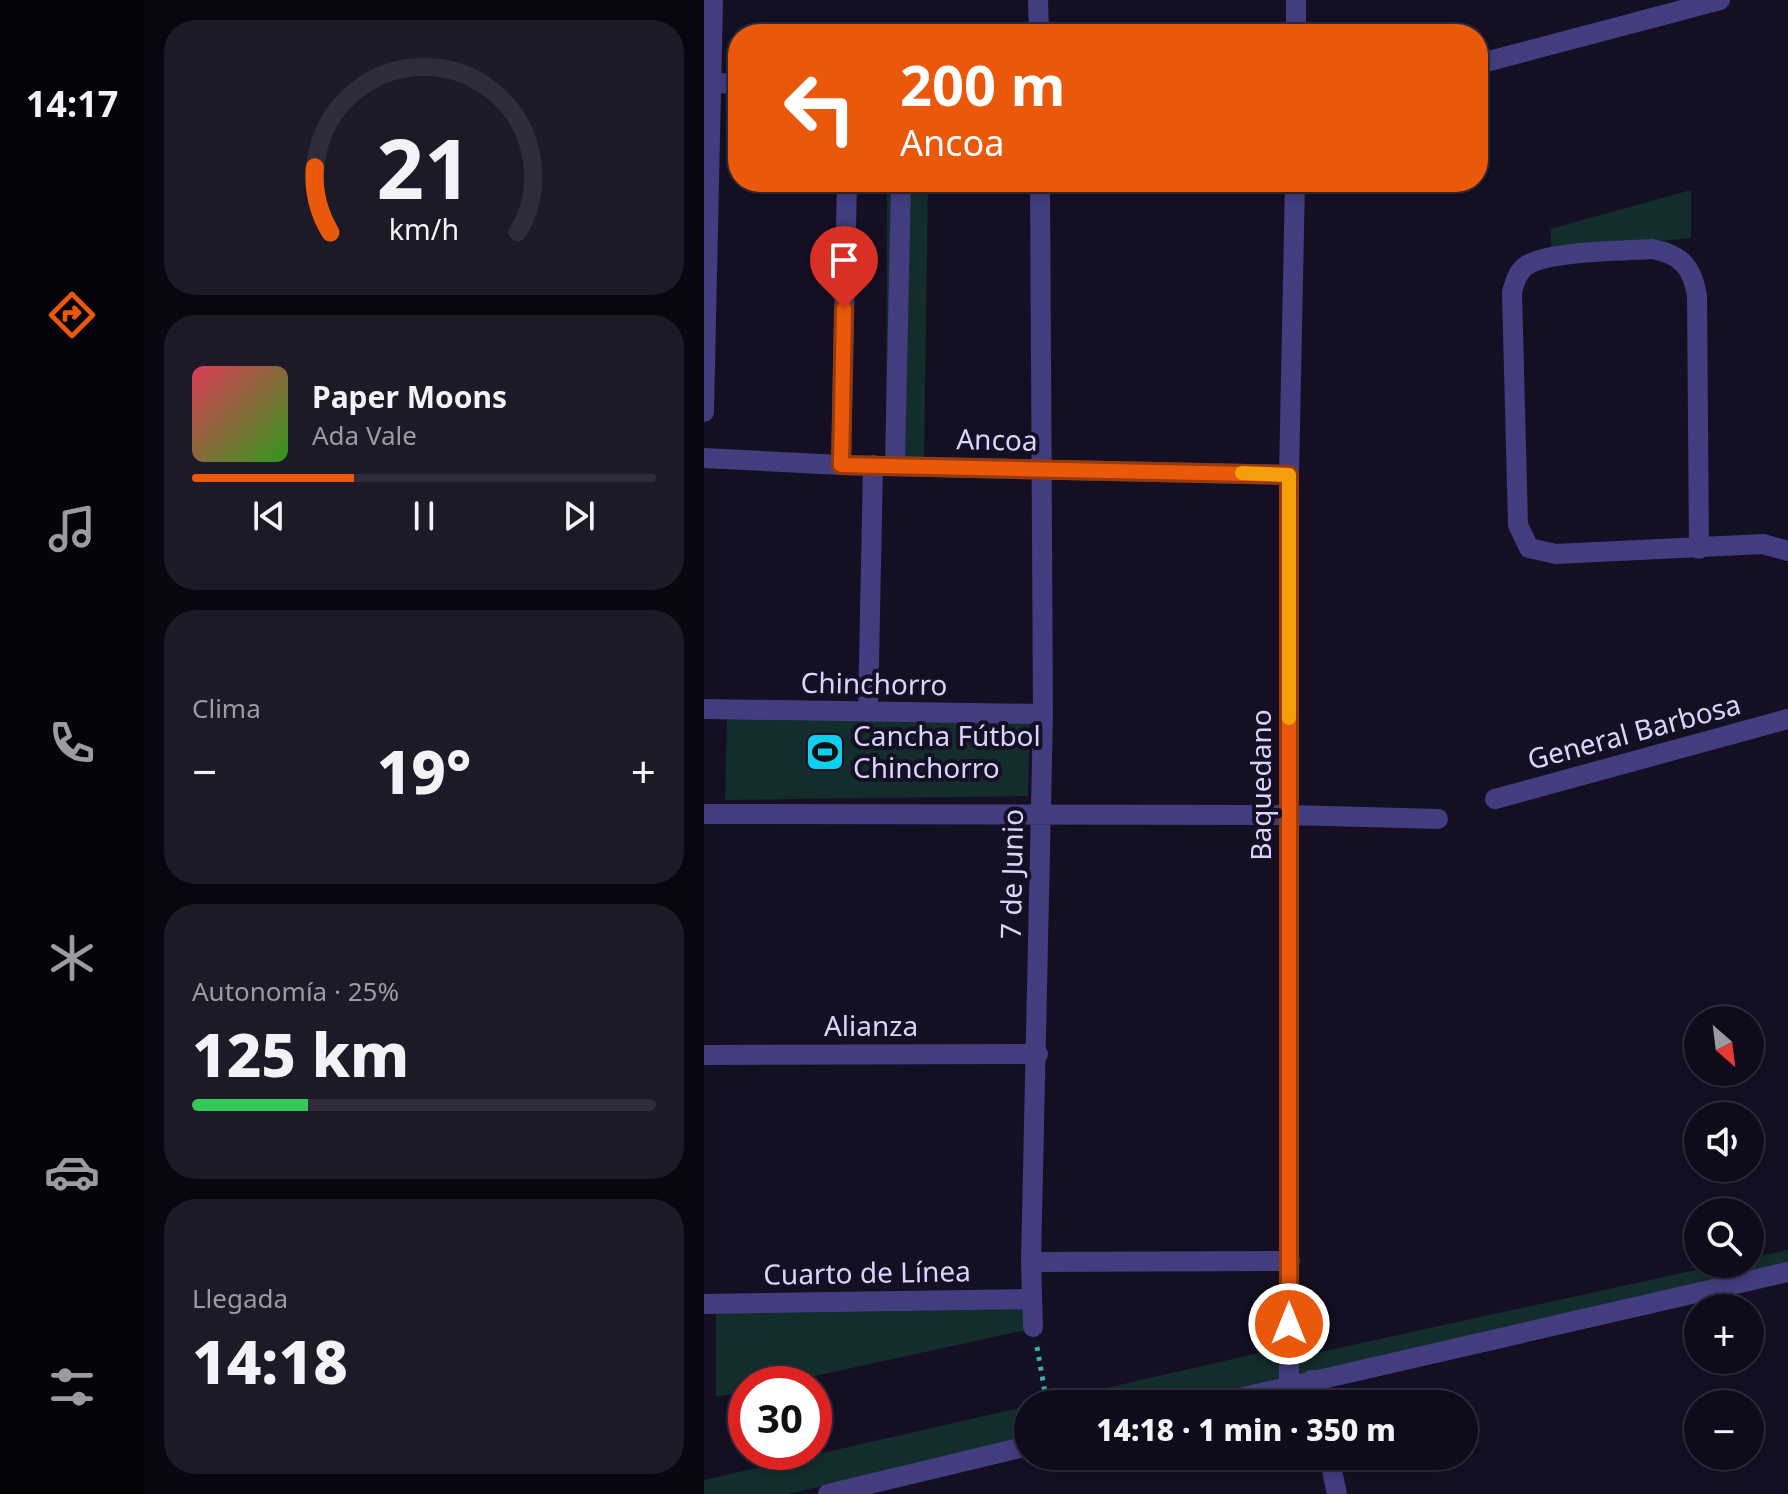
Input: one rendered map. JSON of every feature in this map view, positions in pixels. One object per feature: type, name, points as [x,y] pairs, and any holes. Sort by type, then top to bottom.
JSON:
[{"type":"street","points":[[704,412],[708,82],[713,0]]},
{"type":"street","points":[[1038,0],[1039,24]]},
{"type":"street","points":[[1296,0],[1296,24]]},
{"type":"street","points":[[1488,61],[1720,0]]},
{"type":"street","points":[[708,82],[728,83]]},
{"type":"street","points":[[841,465],[847,192]]},
{"type":"street","points":[[895,465],[901,192]]},
{"type":"street","name":"7 de Junio","points":[[1033,1327],[1031,1262],[1038,1054],[1043,714],[1040,192]]},
{"type":"street","name":"Baquedano","points":[[1289,1387],[1289,475],[1295,192]]},
{"type":"street","points":[[1699,549],[1697,295],[1694,278],[1686,262],[1669,252],[1652,249],[1545,259],[1527,265],[1517,275],[1512,292],[1518,525],[1529,548],[1556,554],[1699,549],[1763,544],[1788,551]]},
{"type":"street","name":"Ancoa","points":[[704,458],[841,465],[1289,475]]},
{"type":"street","points":[[868,712],[873,465]]},
{"type":"street","name":"Chinchorro","points":[[704,709],[1043,714]]},
{"type":"street","name":"General Barbosa","points":[[1495,799],[1788,719]]},
{"type":"street","points":[[704,814],[1290,815],[1438,819]]},
{"type":"street","name":"Alianza","points":[[704,1055],[1038,1054]]},
{"type":"street","points":[[1031,1262],[1290,1261]]},
{"type":"street","points":[[1276,1390],[1788,1272]]},
{"type":"street","name":"Cuarto de Línea","points":[[704,1304],[1032,1299]]},
{"type":"street","points":[[1311,1380],[1314,1390]]},
{"type":"street","points":[[830,1494],[1014,1449]]},
{"type":"street","points":[[1332,1470],[1337,1494]]},
{"type":"path","points":[[1033,1327],[1044,1390]]},
{"type":"green space","points":[[1691,190],[1691,238],[1552,252],[1550,229]]},
{"type":"green space","points":[[887,192],[928,192],[924,459],[886,459]]},
{"type":"green space","points":[[727,715],[1030,720],[1028,796],[725,800]]},
{"type":"green space","points":[[1788,1250],[1788,1268],[1764,1273],[1764,1255]]},
{"type":"green space","points":[[1684,1273],[1684,1278],[1744,1278],[1248,1390],[1097,1390],[1307,1342],[1311,1354]]},
{"type":"green space","points":[[716,1300],[1024,1303],[1026,1330],[832,1372],[832,1366],[728,1366],[728,1395],[716,1397]]},
{"type":"green space","points":[[1014,1409],[1014,1443],[787,1494],[704,1494],[704,1480],[748,1470],[832,1470],[832,1451]]},
{"type":"slow traffic","points":[[1242,473],[1289,475],[1289,718]]},
{"type":"place","name":"Cancha Fútbol Chinchorro","points":[[825,752]]},
{"type":"route","points":[[844,308],[841,465],[1289,475],[1289,1324]]}]
